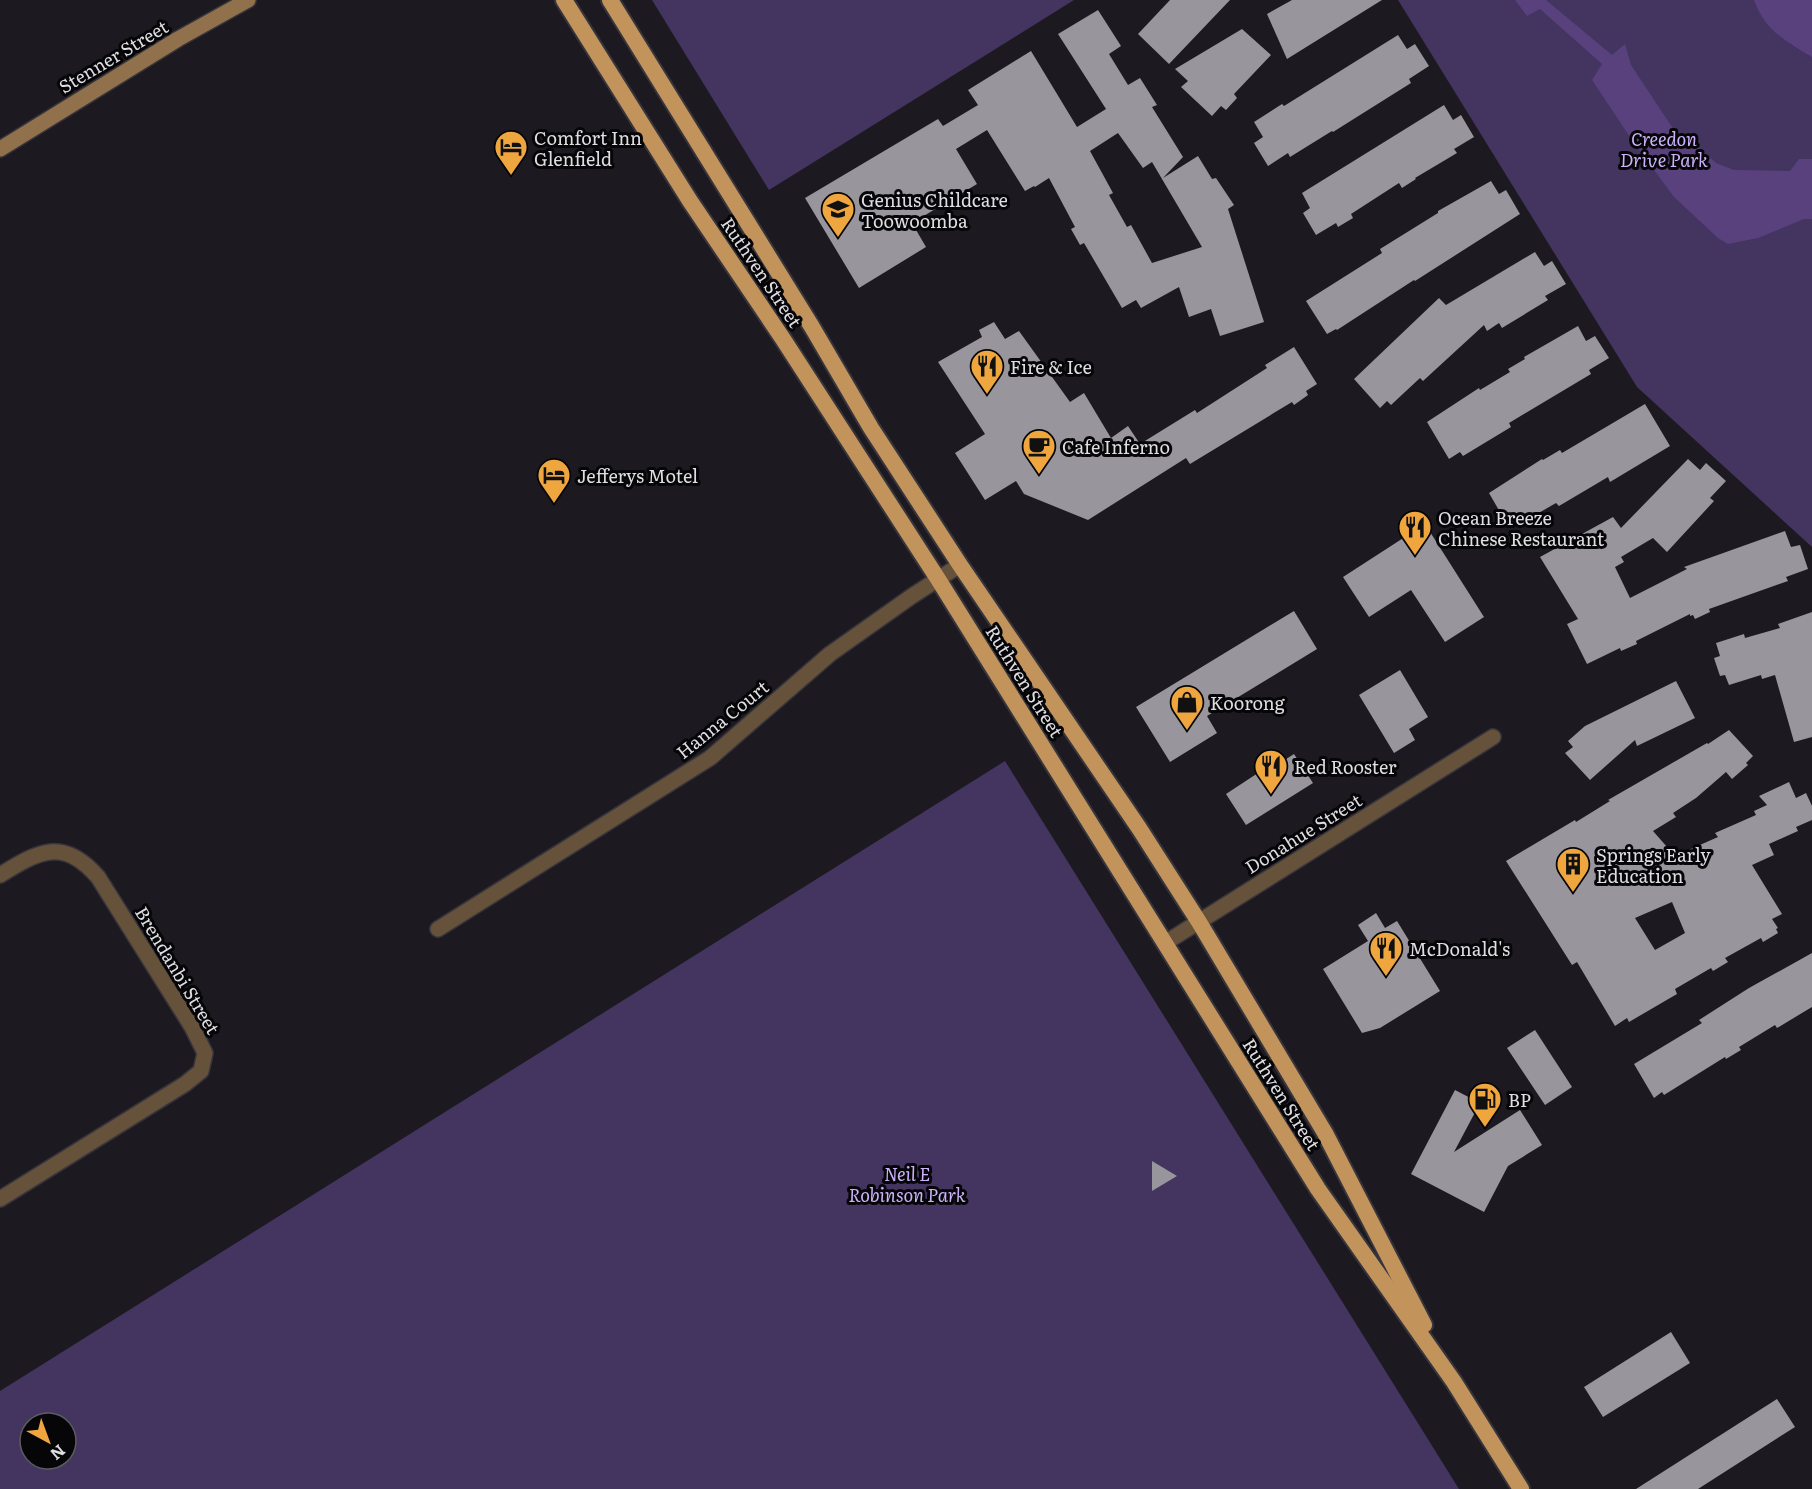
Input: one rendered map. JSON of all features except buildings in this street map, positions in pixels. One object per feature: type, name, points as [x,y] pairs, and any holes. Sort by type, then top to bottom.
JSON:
[{"type":"highway","name":"Ruthven Street","points":[[564,0],[690,201],[783,339],[938,579],[1318,1189],[1454,1382],[1521,1489]]},
{"type":"highway","name":"Ruthven Street","points":[[610,0],[812,327],[871,428],[960,565],[1139,828],[1199,922],[1325,1133],[1454,1382]]},
{"type":"main road","name":"Stenner Street","points":[[0,149],[178,39],[248,0]]},
{"type":"street","name":"Hanna Court","points":[[438,929],[710,758],[830,654],[960,565]]},
{"type":"street","name":"Donahue Street","points":[[1165,943],[1493,737]]},
{"type":"street","name":"Brendanbi Street","points":[[0,875],[29,857],[50,851],[69,853],[86,863],[98,877],[192,1026],[205,1053],[201,1071],[185,1084],[0,1199]]},
{"type":"green space","points":[[652,0],[1074,0],[769,190]]},
{"type":"green space","name":"Creedon Drive Park","points":[[1398,0],[1812,0],[1812,547],[1637,387]]},
{"type":"green space","name":"Neil E Robinson Park","points":[[1005,761],[1459,1489],[0,1489],[0,1391]]},
{"type":"shaded area","points":[[1515,0],[1546,0],[1612,55],[1625,44],[1631,65],[1676,133],[1698,147],[1716,163],[1734,170],[1790,171],[1799,159],[1812,159],[1812,219],[1804,219],[1758,238],[1728,244],[1718,238],[1674,197],[1592,80],[1602,64],[1540,9],[1527,16]]},
{"type":"shaded area","points":[[1754,0],[1812,0],[1812,57],[1777,34],[1764,20]]},
{"type":"place","name":"Comfort Inn Glenfield","points":[[511,176]]},
{"type":"place","name":"Genius Childcare Toowoomba","points":[[838,238]]},
{"type":"place","name":"Fire & Ice","points":[[987,395]]},
{"type":"place","name":"Cafe Inferno","points":[[1039,475]]},
{"type":"place","name":"Jefferys Motel","points":[[554,504]]},
{"type":"place","name":"Ocean Breeze Chinese Restaurant","points":[[1415,556]]},
{"type":"place","name":"Koorong","points":[[1187,731]]},
{"type":"place","name":"Red Rooster","points":[[1271,795]]},
{"type":"place","name":"Springs Early Education","points":[[1573,893]]},
{"type":"place","name":"McDonald's","points":[[1386,977]]},
{"type":"place","name":"BP","points":[[1485,1128]]}]
